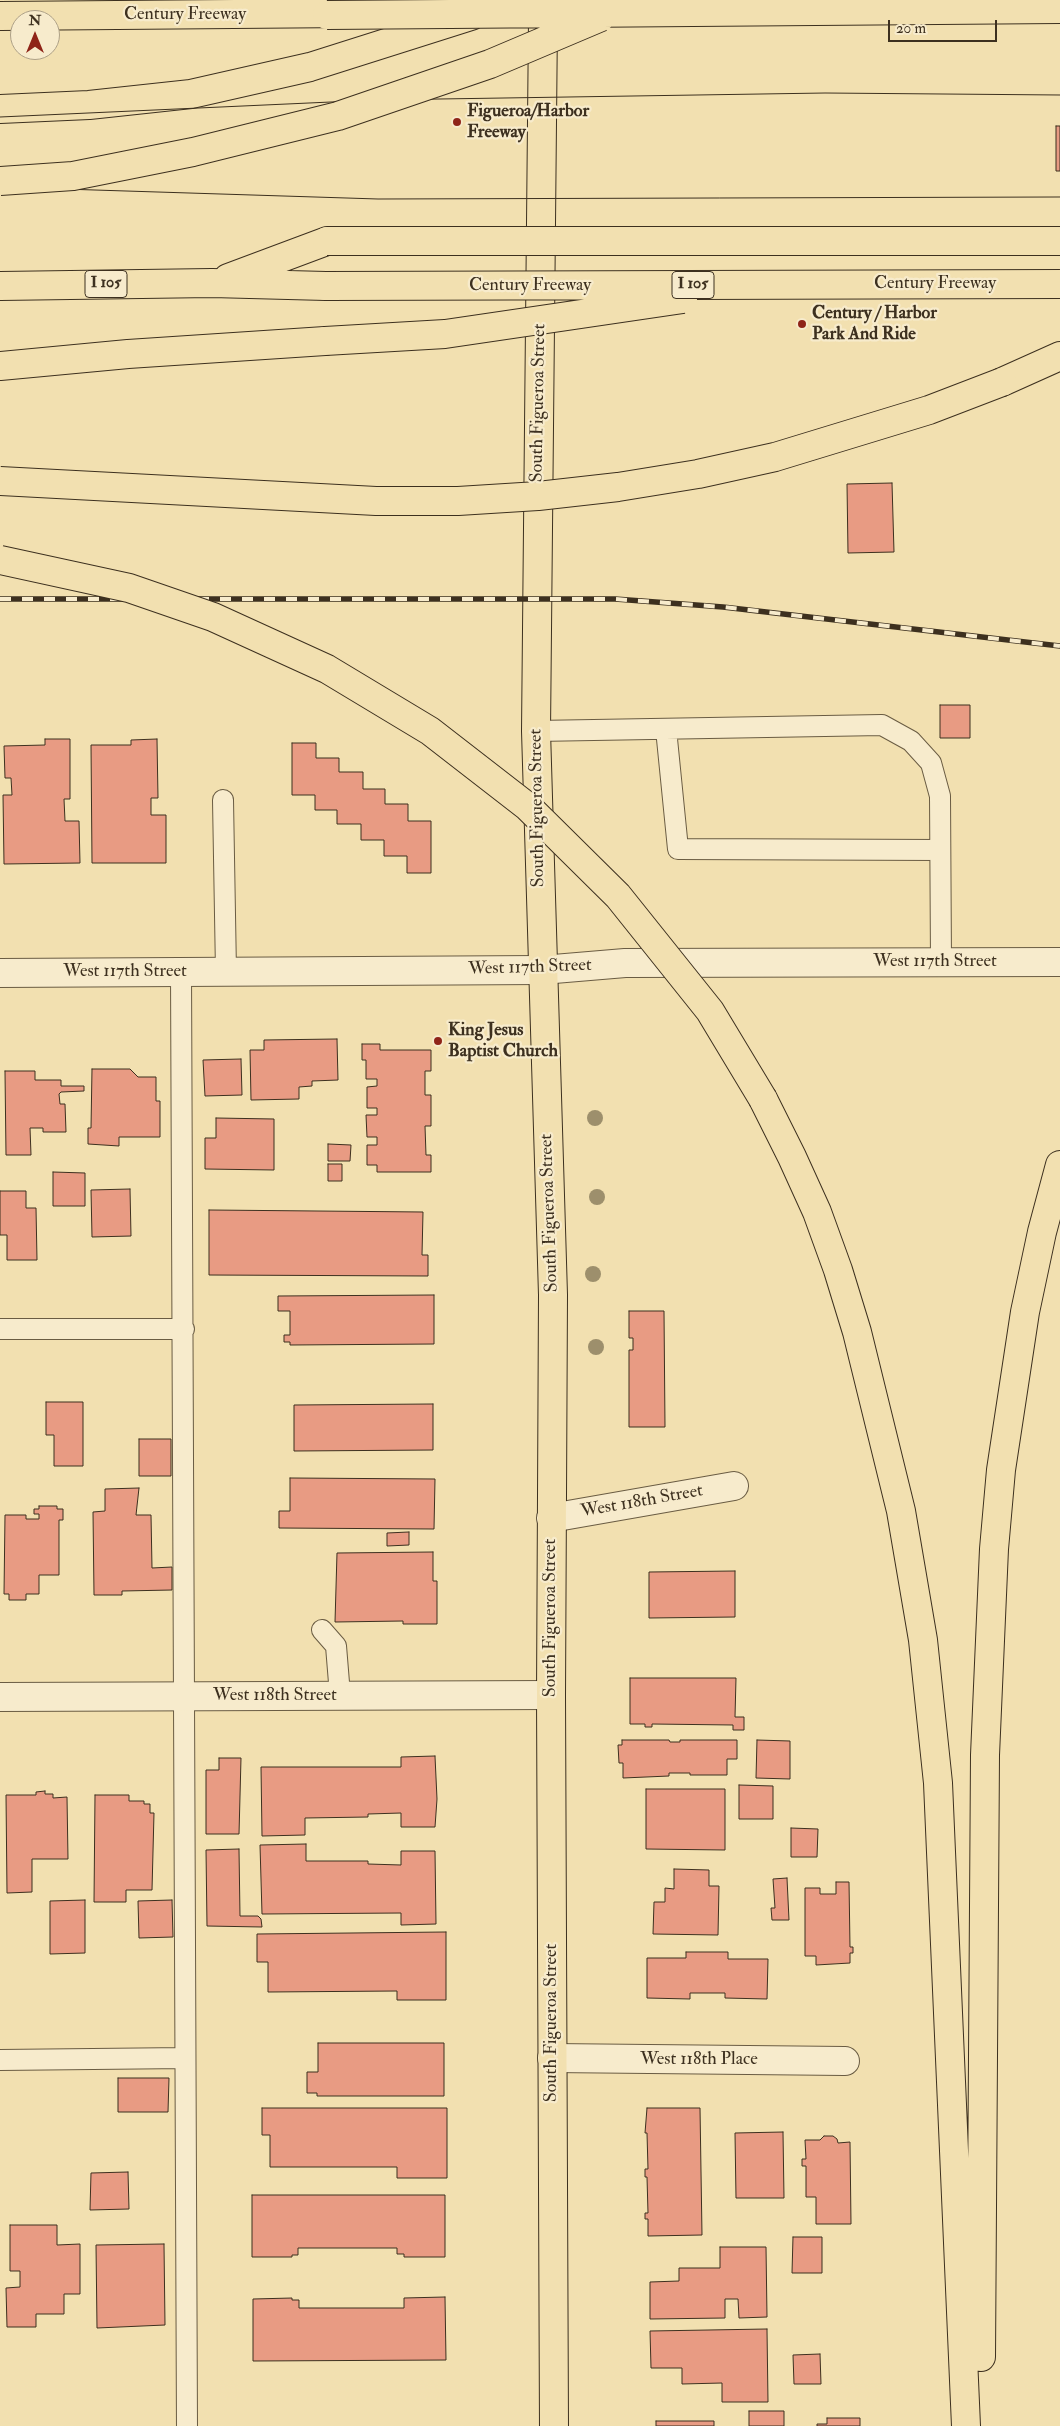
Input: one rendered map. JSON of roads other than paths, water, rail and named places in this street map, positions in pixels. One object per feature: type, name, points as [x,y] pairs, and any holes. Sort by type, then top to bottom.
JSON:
[{"type":"main road","points":[[0,109],[89,105],[199,92],[319,64],[404,39],[515,0]]},
{"type":"main road","points":[[327,15],[534,0]]},
{"type":"main road","name":"South Figueroa Street","points":[[543,0],[536,731],[553,1295],[551,1695],[554,2426]]},
{"type":"main road","points":[[0,181],[82,174],[193,152],[338,116],[490,64],[637,0]]},
{"type":"main road","name":"Century Freeway","points":[[0,16],[1060,9]]},
{"type":"main road","points":[[212,283],[327,241],[1060,241]]},
{"type":"main road","name":"Century Freeway","points":[[0,286],[212,283],[326,286],[1060,284]]},
{"type":"main road","points":[[0,366],[128,354],[445,334],[781,285]]},
{"type":"main road","points":[[0,482],[376,501],[458,501],[538,496],[600,489],[698,474],[775,457],[854,435],[929,410],[1002,382],[1060,356]]},
{"type":"main road","points":[[0,560],[129,588],[213,617],[327,669],[430,731],[528,808],[618,896],[710,1011],[763,1098],[806,1185],[828,1241],[848,1301],[888,1454],[908,1551],[921,1630],[939,1792],[966,2426]]},
{"type":"main road","points":[[980,2426],[984,1755],[994,1549],[1002,1460],[1025,1312],[1042,1232],[1060,1165]]},
{"type":"street","name":"West 117th Street","points":[[0,973],[542,970],[625,963],[1060,962]]},
{"type":"street","name":"West 118th Street","points":[[551,1518],[734,1486]]},
{"type":"street","name":"West 118th Street","points":[[0,1697],[551,1695]]},
{"type":"street","name":"West 118th Place","points":[[552,2058],[845,2061]]},
{"type":"lane","points":[[536,731],[882,725],[911,741],[931,763],[940,796],[941,962]]},
{"type":"lane","points":[[666,729],[678,849],[940,850]]},
{"type":"lane","points":[[223,800],[226,972]]},
{"type":"lane","points":[[181,972],[184,1329],[187,2426]]},
{"type":"lane","points":[[0,1329],[184,1329]]},
{"type":"lane","points":[[322,1630],[336,1646],[340,1695]]},
{"type":"lane","points":[[0,2060],[186,2058]]},
{"type":"tram line","points":[[0,117],[375,100],[825,93],[1060,95]]},
{"type":"tram line","points":[[0,187],[378,199],[1060,197]]},
{"type":"railway","points":[[0,599],[615,599],[723,607],[1060,646]]},
{"type":"place","name":"Figueroa/Harbor Freeway","points":[[457,122]]},
{"type":"place","name":"Century / Harbor Park And Ride","points":[[802,324]]},
{"type":"place","name":"King Jesus Baptist Church","points":[[438,1041]]}]
